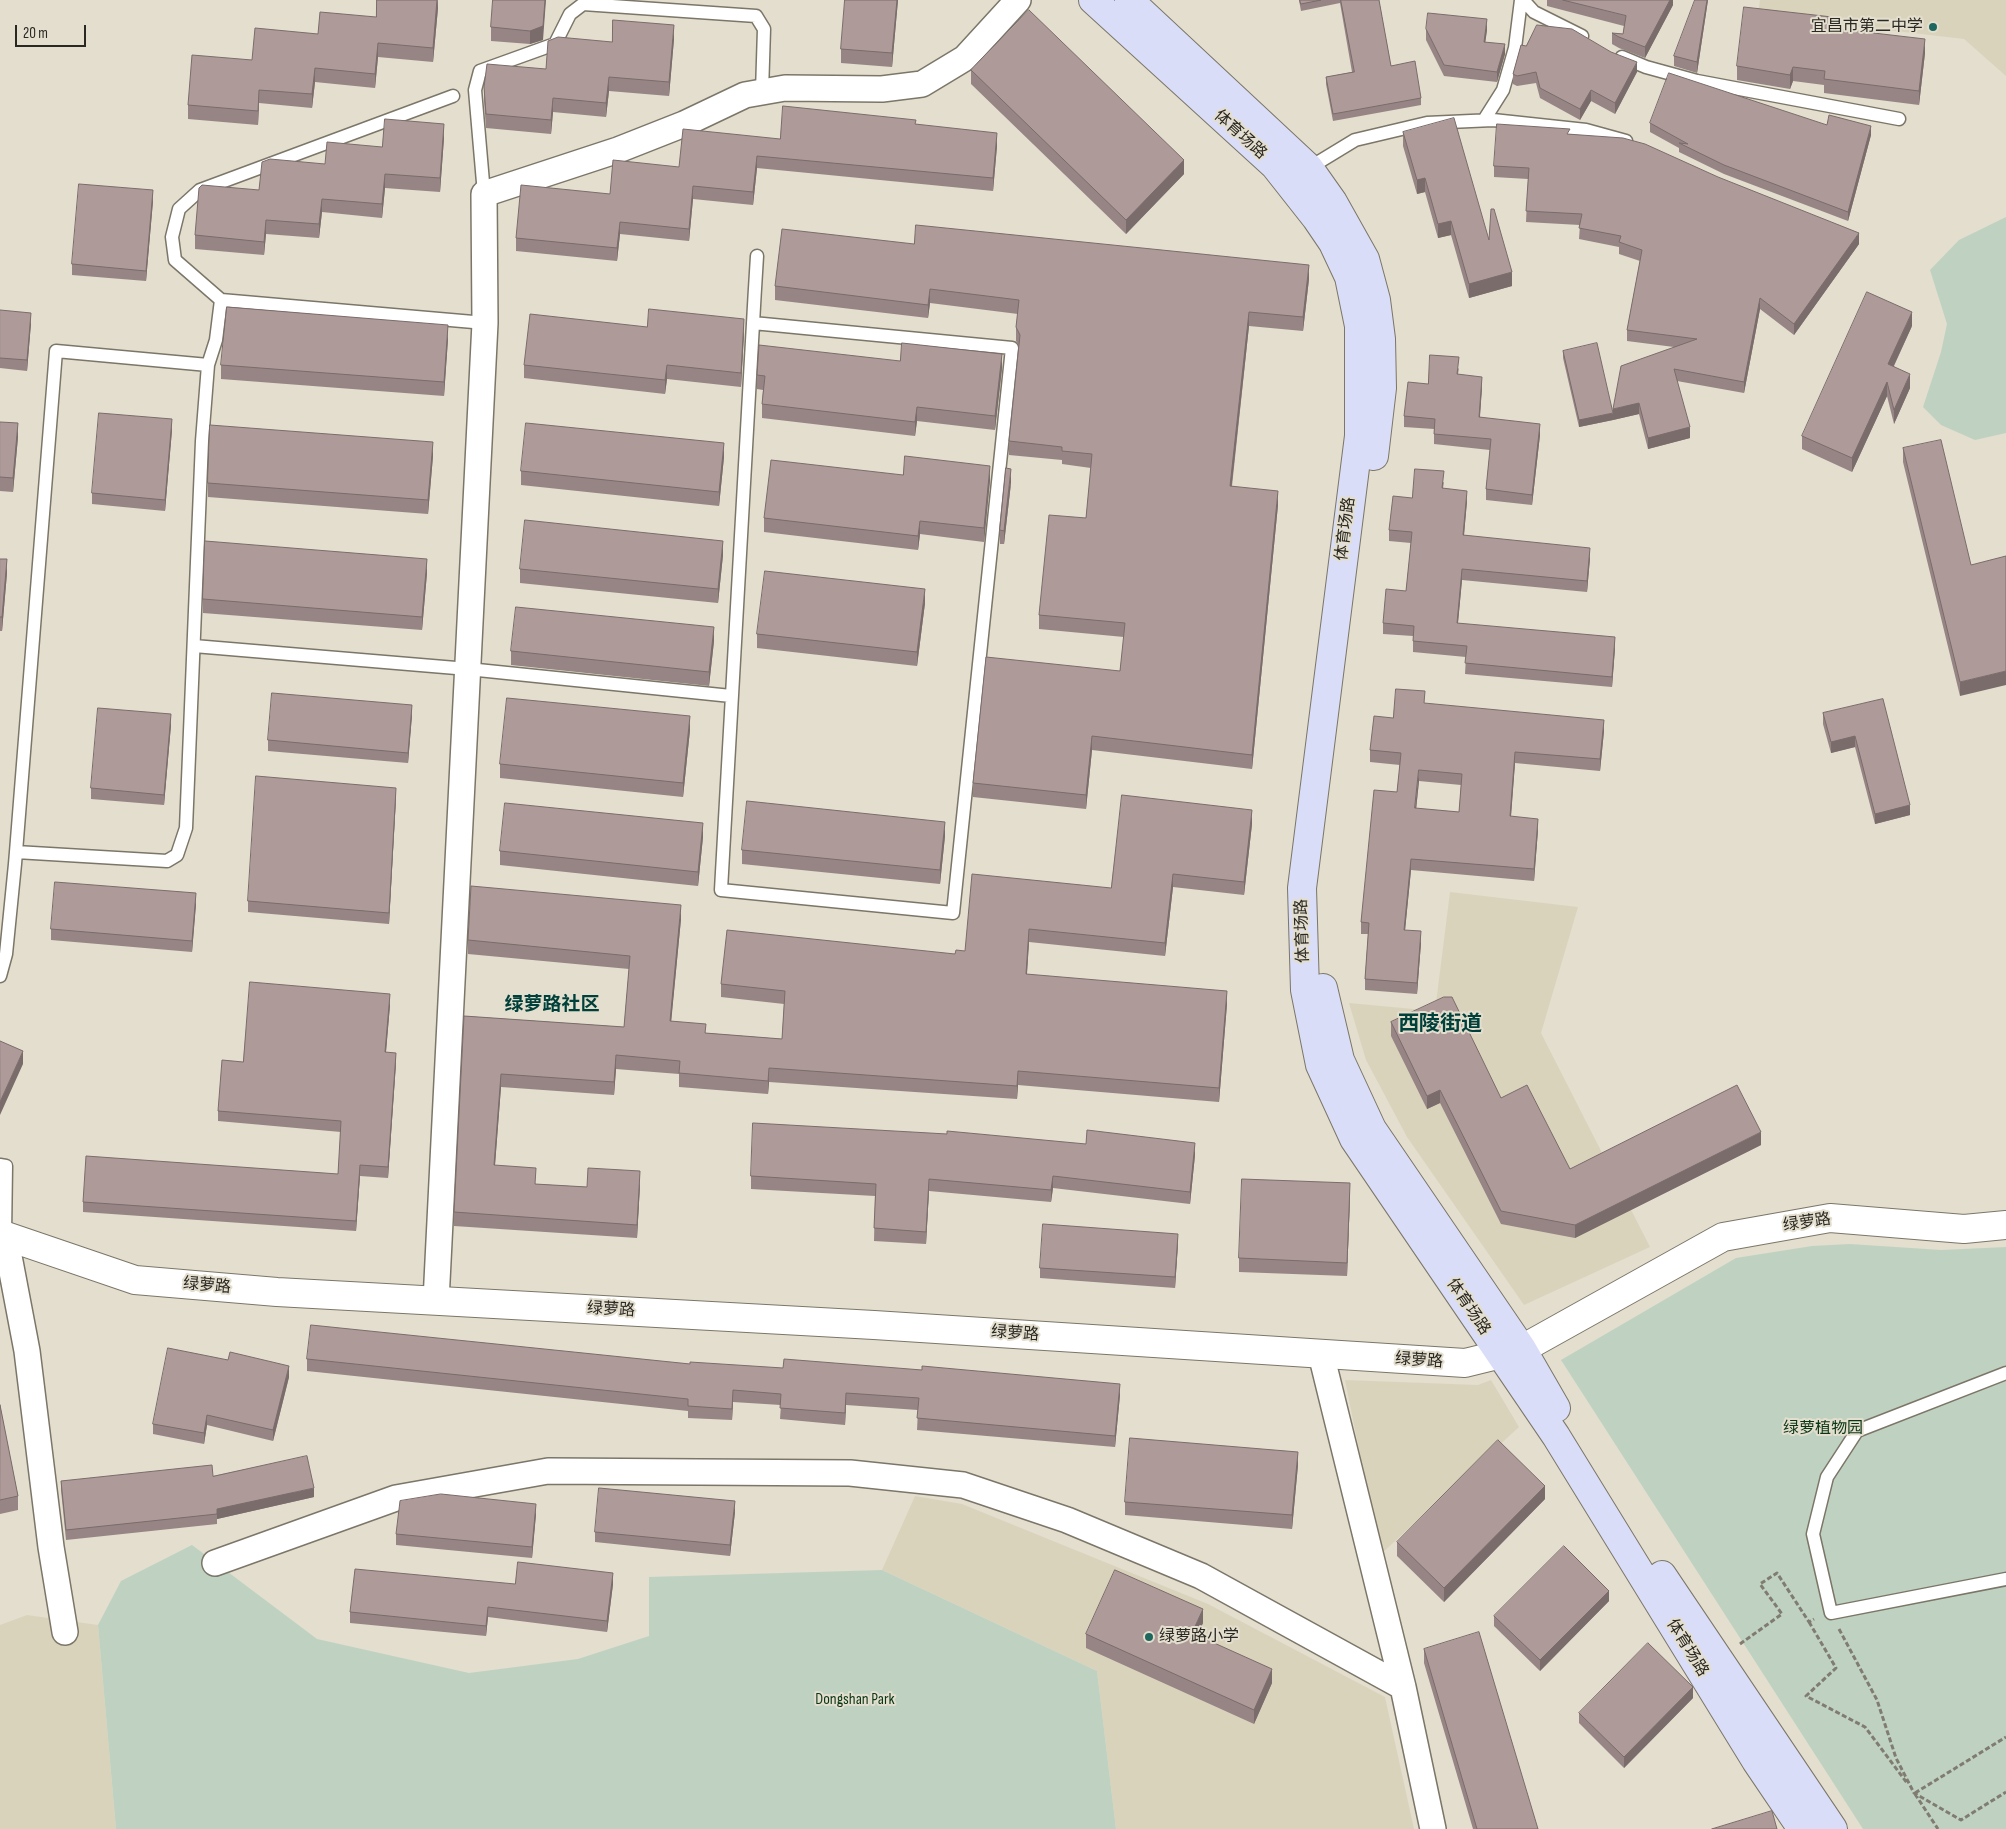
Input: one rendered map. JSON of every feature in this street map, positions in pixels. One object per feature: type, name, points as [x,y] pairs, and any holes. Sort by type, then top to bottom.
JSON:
[{"type":"main road","name":"体育场路","points":[[1093,0],[1275,166],[1302,198],[1334,243],[1349,277],[1359,326],[1359,436],[1302,888],[1305,990],[1320,1065],[1354,1139],[1511,1352],[1833,1829]]},
{"type":"main road","name":"体育场路","points":[[1129,0],[1310,168],[1333,202],[1365,260],[1376,300],[1381,339],[1382,388],[1320,895],[1323,988],[1340,1060],[1372,1129],[1511,1352],[1556,1436],[1756,1761],[1802,1829]]},
{"type":"street","points":[[436,1301],[485,323],[484,194],[618,150],[684,124],[745,95],[785,88],[882,89],[922,84],[964,58],[1018,0]]},
{"type":"street","name":"绿萝路","points":[[2,1235],[135,1280],[436,1301],[864,1325],[1465,1363],[1511,1352],[1723,1238],[1830,1218],[1964,1229],[2006,1225]]},
{"type":"street","points":[[2,1235],[27,1351],[51,1547],[65,1632]]},
{"type":"street","points":[[1321,1354],[1403,1686],[1433,1829]]},
{"type":"street","points":[[215,1563],[396,1498],[548,1471],[850,1473],[963,1485],[1067,1520],[1201,1576],[1403,1686]]},
{"type":"lane","points":[[1484,120],[1502,90],[1515,48],[1522,0]]},
{"type":"lane","points":[[1522,0],[1534,12],[1590,40]]},
{"type":"lane","points":[[484,194],[475,90],[480,71],[555,44],[570,14],[583,4],[756,16],[764,29],[762,92]]},
{"type":"lane","points":[[1607,50],[1646,68],[1697,81],[1899,119]]},
{"type":"lane","points":[[453,96],[200,190],[179,209],[172,237],[175,260],[221,300],[485,323]]},
{"type":"lane","points":[[1310,168],[1355,140],[1427,123],[1484,120],[1586,130],[1639,145]]},
{"type":"lane","points":[[753,323],[1012,348],[953,913],[721,890],[731,696],[753,323],[757,256]]},
{"type":"lane","points":[[16,852],[167,862],[177,855],[186,828],[202,441],[208,365],[216,340],[221,300]]},
{"type":"lane","points":[[0,976],[6,954],[16,852],[56,351],[208,365]]},
{"type":"lane","points":[[194,646],[468,669],[731,696]]},
{"type":"lane","points":[[0,1165],[6,1166],[2,1235]]},
{"type":"lane","points":[[2006,1373],[1857,1431],[1827,1477],[1813,1534],[1831,1613],[2006,1579]]},
{"type":"path","points":[[1719,1658],[1782,1614],[1760,1584],[1777,1573],[1836,1668],[1806,1696],[1865,1727],[1938,1829]]},
{"type":"path","points":[[1809,1622],[1831,1613],[1877,1700],[1896,1758],[1914,1793],[1961,1820],[2006,1792]]},
{"type":"path","points":[[1914,1793],[2006,1737]]},
{"type":"shaded area","name":"宜昌市第二中学","points":[[1760,0],[2006,0],[2006,76],[1964,39],[1758,15]]},
{"type":"shaded area","points":[[1450,892],[1578,907],[1541,1033],[1650,1247],[1524,1305],[1407,1137],[1366,1060],[1349,1003],[1435,1011]]},
{"type":"shaded area","points":[[1345,1380],[1478,1385],[1491,1380],[1519,1427],[1380,1555]]},
{"type":"shaded area","name":"绿萝路小学","points":[[915,1496],[962,1504],[1208,1604],[1385,1697],[1414,1829],[1116,1829],[1097,1671],[882,1570]]},
{"type":"shaded area","points":[[27,1615],[98,1625],[116,1829],[0,1829],[0,1625]]},
{"type":"green space","points":[[2006,217],[2006,433],[1975,440],[1941,425],[1923,407],[1941,352],[1947,324],[1930,270],[1959,240]]},
{"type":"green space","name":"绿萝植物园","points":[[1850,1244],[1941,1250],[2006,1247],[2006,1829],[1863,1829],[1561,1360],[1736,1258],[1812,1246]]},
{"type":"green space","name":"Dongshan Park","points":[[192,1545],[317,1639],[469,1673],[578,1659],[649,1636],[649,1577],[882,1570],[1097,1671],[1116,1829],[116,1829],[98,1625],[121,1581]]},
{"type":"building","points":[[377,0],[437,0],[433,48],[378,43],[375,74],[315,68],[312,94],[259,90],[258,111],[188,105],[192,55],[252,60],[255,28],[318,34],[320,12],[376,17]]},
{"type":"building","points":[[493,0],[545,0],[543,26],[530,31],[491,27]]},
{"type":"building","points":[[845,0],[897,0],[892,53],[841,49]]},
{"type":"building","points":[[1300,0],[1321,0],[1301,4]]},
{"type":"building","points":[[1341,0],[1379,0],[1391,66],[1415,61],[1421,98],[1333,114],[1326,77],[1354,72]]},
{"type":"building","points":[[1563,0],[1670,0],[1645,47],[1612,33],[1623,34],[1626,16]]},
{"type":"building","points":[[1695,0],[1707,0],[1697,62],[1674,56]]},
{"type":"building","points":[[1744,7],[1832,17],[1831,28],[1925,39],[1919,91],[1824,79],[1825,71],[1793,67],[1790,75],[1737,66]]},
{"type":"building","points":[[1029,10],[1184,160],[1126,220],[971,70]]},
{"type":"building","points":[[1428,13],[1487,19],[1484,42],[1505,44],[1497,72],[1444,65],[1426,29]]},
{"type":"building","points":[[613,20],[674,25],[669,82],[609,77],[606,103],[553,98],[551,120],[486,114],[484,87],[487,64],[546,69],[548,41],[558,37],[612,42]]},
{"type":"building","points":[[1537,25],[1572,29],[1611,52],[1637,62],[1615,103],[1591,90],[1580,109],[1540,88],[1536,72],[1517,76],[1513,74],[1521,45],[1526,46]]},
{"type":"building","points":[[1669,73],[1827,125],[1829,115],[1871,126],[1848,212],[1724,165],[1679,143],[1688,144],[1650,123]]},
{"type":"building","points":[[783,106],[916,120],[915,124],[997,133],[993,178],[757,156],[753,192],[693,186],[689,229],[620,222],[617,248],[516,238],[521,185],[610,194],[613,160],[679,167],[683,129],[780,139]]},
{"type":"building","points":[[1454,118],[1489,240],[1491,209],[1494,209],[1512,272],[1469,284],[1451,221],[1438,224],[1425,178],[1417,180],[1403,132]]},
{"type":"building","points":[[385,119],[444,124],[440,178],[385,174],[382,204],[322,199],[319,224],[266,220],[264,242],[195,235],[199,188],[202,185],[259,190],[262,162],[270,159],[325,164],[327,142],[382,147]]},
{"type":"building","points":[[1497,124],[1570,129],[1567,134],[1623,138],[1645,144],[1718,177],[1859,233],[1794,324],[1760,298],[1744,382],[1674,369],[1690,427],[1648,438],[1639,403],[1613,409],[1621,366],[1697,339],[1627,330],[1642,250],[1619,242],[1621,236],[1579,228],[1582,214],[1526,211],[1529,168],[1494,166]]},
{"type":"building","points":[[79,184],[153,190],[146,271],[72,264]]},
{"type":"building","points":[[916,225],[1309,265],[1303,317],[1249,312],[1230,486],[1278,491],[1252,755],[1092,736],[1086,795],[973,783],[986,657],[1120,671],[1125,623],[1039,615],[1049,515],[1086,518],[1092,454],[1062,451],[1062,447],[1009,441],[1020,335],[1016,327],[1019,300],[930,289],[928,305],[775,286],[782,229],[914,244]]},
{"type":"building","points":[[1867,292],[1912,312],[1888,364],[1910,374],[1894,410],[1887,382],[1852,458],[1802,436]]},
{"type":"building","points":[[227,307],[448,325],[444,382],[221,365]]},
{"type":"building","points":[[649,309],[744,319],[741,373],[667,365],[665,380],[524,365],[530,314],[647,327]]},
{"type":"building","points":[[0,310],[31,313],[27,360],[0,358]]},
{"type":"building","points":[[902,343],[1002,354],[995,416],[917,407],[915,422],[762,404],[765,376],[757,375],[759,345],[900,361]]},
{"type":"building","points":[[1597,343],[1613,413],[1579,420],[1563,351]]},
{"type":"building","points":[[1430,355],[1459,357],[1457,374],[1482,377],[1479,417],[1540,424],[1532,495],[1486,489],[1491,439],[1434,434],[1435,419],[1404,416],[1408,382],[1428,384]]},
{"type":"building","points":[[99,413],[172,419],[165,500],[92,493]]},
{"type":"building","points":[[0,422],[18,423],[13,478],[0,477]]},
{"type":"building","points":[[526,423],[724,443],[719,492],[521,471]]},
{"type":"building","points":[[210,425],[433,442],[428,500],[208,483]]},
{"type":"building","points":[[1941,440],[1971,565],[2006,556],[2006,671],[1960,682],[1903,448]]},
{"type":"building","points":[[905,456],[990,466],[984,528],[920,521],[918,536],[764,518],[771,460],[903,475]]},
{"type":"building","points":[[1006,468],[1011,469],[1004,531],[1000,530]]},
{"type":"building","points":[[1415,469],[1444,471],[1442,488],[1467,491],[1463,535],[1590,548],[1587,581],[1462,569],[1457,623],[1615,637],[1612,677],[1465,663],[1467,646],[1413,641],[1414,626],[1383,623],[1386,589],[1406,591],[1412,532],[1389,530],[1393,496],[1412,498]]},
{"type":"building","points":[[525,520],[723,541],[718,589],[520,569]]},
{"type":"building","points":[[205,541],[427,559],[422,617],[203,599]]},
{"type":"building","points":[[0,559],[7,559],[2,617],[0,617]]},
{"type":"building","points":[[765,571],[925,589],[917,652],[757,634]]},
{"type":"building","points":[[516,607],[714,627],[709,672],[511,651]]},
{"type":"building","points":[[1396,689],[1425,691],[1424,703],[1604,720],[1600,759],[1515,752],[1510,816],[1538,819],[1534,869],[1411,859],[1404,930],[1421,931],[1417,983],[1365,979],[1369,923],[1361,922],[1374,790],[1397,792],[1401,753],[1370,750],[1374,716],[1393,718]],"holes":[[[1419,770],[1462,774],[1459,812],[1415,808]]]},
{"type":"building","points":[[272,693],[412,705],[408,753],[268,740]]},
{"type":"building","points":[[507,698],[690,716],[683,783],[500,764]]},
{"type":"building","points":[[1883,699],[1910,805],[1875,814],[1855,736],[1831,742],[1823,713]]},
{"type":"building","points":[[98,708],[171,714],[164,795],[91,788]]},
{"type":"building","points":[[256,776],[396,788],[389,913],[248,901]]},
{"type":"building","points":[[1122,795],[1252,810],[1244,882],[1173,874],[1165,943],[1029,929],[1026,974],[1227,991],[1219,1088],[1018,1071],[1017,1086],[769,1068],[768,1081],[679,1073],[680,1061],[616,1055],[614,1082],[501,1074],[494,1165],[536,1168],[535,1184],[587,1187],[588,1168],[640,1171],[637,1225],[454,1212],[464,1016],[624,1027],[630,956],[468,940],[471,886],[681,905],[670,1021],[706,1024],[705,1033],[782,1039],[785,991],[721,984],[727,930],[955,954],[956,950],[965,951],[972,874],[1111,888]]},
{"type":"building","points":[[747,801],[945,822],[940,870],[742,850]]},
{"type":"building","points":[[505,803],[703,823],[698,872],[500,851]]},
{"type":"building","points":[[55,882],[196,893],[192,941],[51,929]]},
{"type":"building","points":[[250,982],[390,994],[385,1052],[396,1053],[388,1167],[360,1165],[356,1221],[83,1202],[86,1156],[338,1174],[341,1121],[218,1111],[222,1060],[243,1062]]},
{"type":"building","points":[[1444,997],[1452,997],[1501,1098],[1527,1085],[1570,1169],[1737,1085],[1761,1132],[1575,1225],[1501,1211],[1440,1090],[1427,1096],[1391,1022]]},
{"type":"building","points":[[0,1041],[23,1051],[0,1102]]},
{"type":"building","points":[[753,1123],[947,1134],[947,1131],[1086,1144],[1087,1130],[1195,1143],[1190,1192],[1053,1176],[1051,1190],[929,1179],[926,1232],[874,1228],[876,1184],[751,1176]]},
{"type":"building","points":[[1242,1179],[1350,1183],[1347,1263],[1239,1258]]},
{"type":"building","points":[[1043,1224],[1178,1234],[1175,1277],[1040,1268]]},
{"type":"building","points":[[311,1325],[690,1364],[690,1362],[783,1368],[784,1359],[922,1370],[922,1366],[1120,1384],[1115,1436],[917,1418],[919,1398],[846,1393],[845,1413],[780,1408],[781,1394],[733,1390],[732,1409],[688,1406],[688,1399],[307,1359]]},
{"type":"building","points":[[168,1348],[228,1360],[230,1352],[289,1366],[273,1430],[207,1415],[204,1433],[153,1424]]},
{"type":"building","points":[[0,1405],[18,1496],[0,1500]]},
{"type":"building","points":[[1130,1438],[1298,1452],[1292,1515],[1125,1502]]},
{"type":"building","points":[[1498,1440],[1545,1486],[1444,1588],[1397,1542]]},
{"type":"building","points":[[307,1456],[314,1488],[217,1509],[217,1514],[66,1530],[61,1481],[212,1465],[213,1476]]},
{"type":"building","points":[[599,1488],[735,1501],[730,1545],[595,1532]]},
{"type":"building","points":[[441,1494],[536,1504],[532,1547],[396,1534],[400,1501]]},
{"type":"building","points":[[1564,1546],[1609,1591],[1540,1660],[1494,1616]]},
{"type":"building","points":[[518,1562],[613,1573],[607,1621],[488,1607],[486,1626],[350,1612],[355,1569],[515,1584]]},
{"type":"building","points":[[1115,1570],[1203,1609],[1192,1633],[1272,1669],[1254,1710],[1086,1634]]},
{"type":"building","points":[[1479,1632],[1538,1829],[1477,1829],[1424,1649]]},
{"type":"building","points":[[1648,1643],[1693,1687],[1624,1757],[1579,1713]]},
{"type":"building","points":[[1772,1811],[1777,1829],[1712,1829]]},
{"type":"place","name":"宜昌市第二中学","points":[[1933,27]]},
{"type":"place","name":"绿萝路小学","points":[[1149,1637]]},
{"type":"district","name":"绿萝路社区","points":[[552,1005]]},
{"type":"district","name":"西陵街道","points":[[1440,1025]]}]
